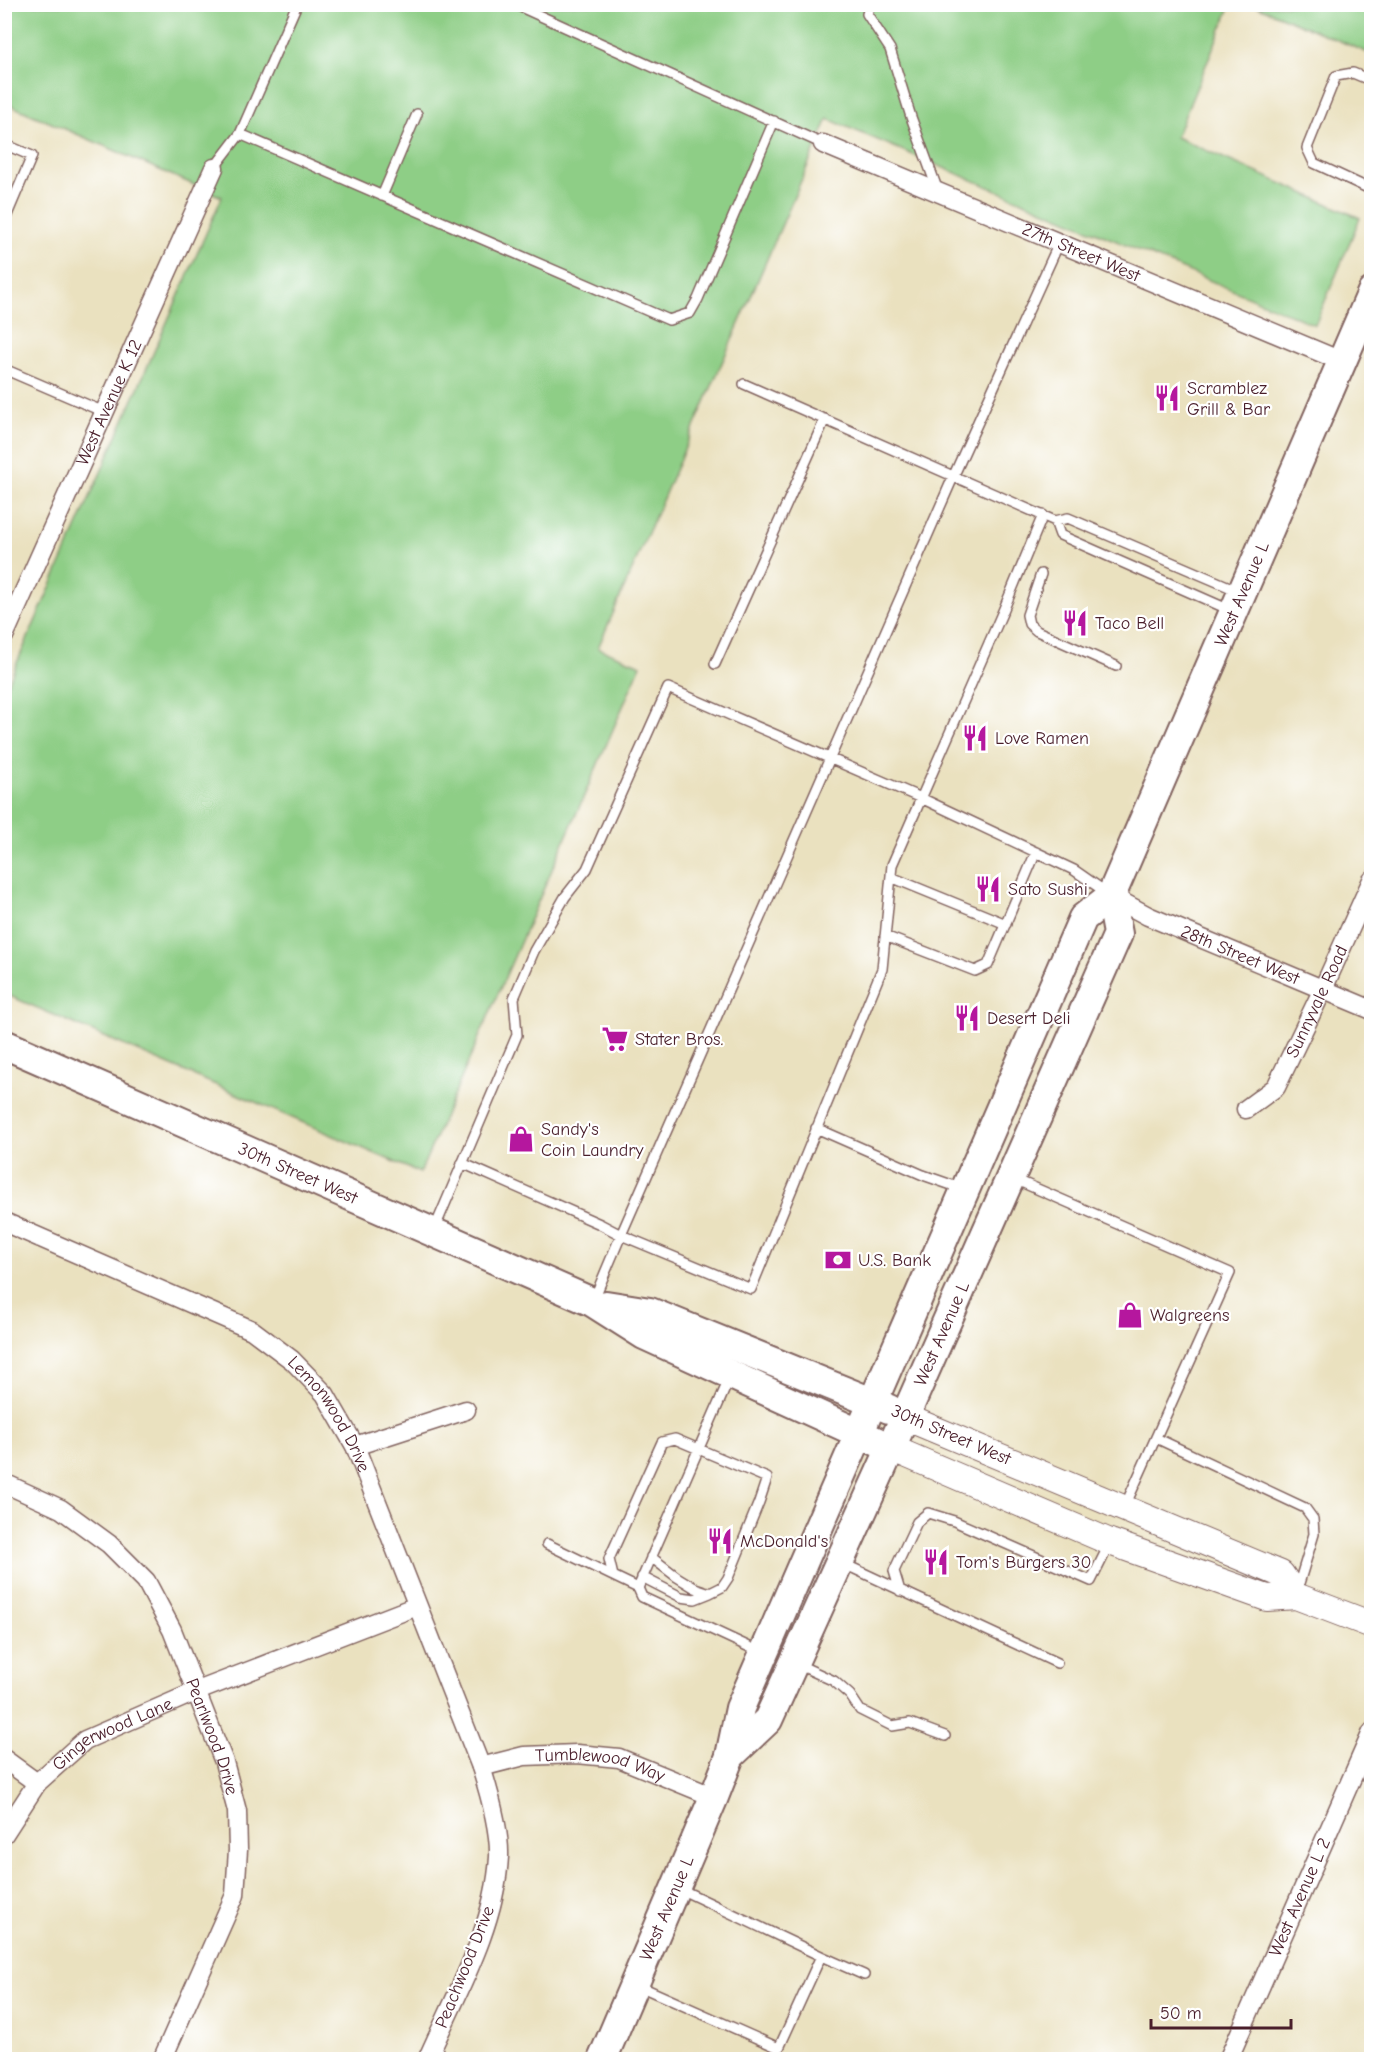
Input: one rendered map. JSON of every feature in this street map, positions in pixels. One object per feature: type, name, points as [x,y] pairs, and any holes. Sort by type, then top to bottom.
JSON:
[{"type":"main road","name":"West Avenue L","points":[[602,2060],[714,1797],[730,1756],[740,1708],[872,1400],[1083,918],[1112,896],[1371,292]]},
{"type":"main road","name":"West Avenue L","points":[[730,1756],[768,1720],[905,1417],[1118,934],[1112,896]]},
{"type":"main road","name":"30th Street West","points":[[4,1044],[592,1302],[644,1335],[891,1448],[1110,1542],[1267,1598],[1296,1596],[1371,1624]]},
{"type":"main road","name":"30th Street West","points":[[592,1302],[650,1312],[872,1400],[905,1417],[1281,1574],[1296,1596]]},
{"type":"street","name":"27th Street West","points":[[823,144],[1341,361]]},
{"type":"street","name":"West Avenue K 12","points":[[4,636],[214,168]]},
{"type":"street","name":"Sunnyvale Road","points":[[1246,1109],[1276,1087],[1323,989],[1371,880]]},
{"type":"street","name":"28th Street West","points":[[1112,896],[1148,916],[1371,1010]]},
{"type":"street","name":"Lemonwood Drive","points":[[4,1222],[252,1330],[292,1360],[325,1394],[355,1446],[482,1767]]},
{"type":"street","points":[[355,1446],[466,1410]]},
{"type":"street","name":"Pearlwood Drive","points":[[4,1483],[61,1509],[109,1544],[146,1581],[172,1630],[224,1762],[237,1811],[238,1850],[235,1895],[162,2060]]},
{"type":"street","name":"Gingerwood Lane","points":[[4,1834],[37,1783],[85,1740],[195,1692],[417,1606]]},
{"type":"street","name":"West Avenue L 2","points":[[1228,2060],[1371,1732]]},
{"type":"street","name":"Tumblewood Way","points":[[482,1767],[524,1756],[578,1754],[619,1758],[714,1797]]},
{"type":"street","points":[[4,1759],[37,1783]]},
{"type":"street","name":"Peachwood Drive","points":[[427,2060],[473,1956],[491,1905],[499,1855],[492,1803],[482,1767]]},
{"type":"lane","points":[[214,168],[240,134],[297,4]]},
{"type":"lane","points":[[514,4],[823,144]]},
{"type":"lane","points":[[870,4],[867,14],[890,49],[939,193]]},
{"type":"lane","points":[[1371,81],[1353,73],[1336,76],[1307,148],[1314,163],[1371,190]]},
{"type":"lane","points":[[382,196],[417,114]]},
{"type":"lane","points":[[240,134],[669,320],[690,313],[698,299],[774,121]]},
{"type":"lane","points":[[4,144],[32,156],[4,222]]},
{"type":"lane","points":[[592,1302],[954,475],[1059,243]]},
{"type":"lane","points":[[4,369],[104,412]]},
{"type":"lane","points":[[744,384],[1055,520],[1068,518],[1238,602]]},
{"type":"lane","points":[[716,664],[825,419]]},
{"type":"lane","points":[[462,1163],[621,1235],[751,1289],[882,969],[892,865],[1043,515]]},
{"type":"lane","points":[[1055,520],[1060,535],[1238,602]]},
{"type":"lane","points":[[1041,574],[1028,615],[1029,624],[1037,631],[1116,666]]},
{"type":"lane","points":[[433,1232],[516,1035],[514,998],[530,960],[565,897],[587,868],[668,688],[921,798],[1074,870],[1112,896]]},
{"type":"lane","points":[[885,936],[975,971],[988,965],[1036,852]]},
{"type":"lane","points":[[891,877],[1006,924]]},
{"type":"lane","points":[[816,1128],[923,1175],[966,1189]]},
{"type":"lane","points":[[1010,1177],[1230,1273],[1124,1509]]},
{"type":"lane","points":[[638,1588],[731,1375]]},
{"type":"lane","points":[[1156,1438],[1305,1508],[1313,1519],[1314,1534],[1296,1596]]},
{"type":"lane","points":[[613,1576],[609,1559],[662,1442],[675,1439],[767,1478],[728,1578],[722,1587],[695,1599],[681,1597],[642,1577]]},
{"type":"lane","points":[[900,1591],[894,1571],[917,1522],[928,1514],[954,1521],[1091,1581],[1110,1542]]},
{"type":"lane","points":[[547,1544],[638,1588],[642,1597],[764,1653]]},
{"type":"lane","points":[[651,1557],[695,1588],[710,1593]]},
{"type":"lane","points":[[840,1562],[1057,1663]]},
{"type":"lane","points":[[795,1663],[834,1682],[850,1695],[860,1710],[892,1726],[910,1723],[945,1736]]},
{"type":"lane","points":[[676,1887],[864,1976]]},
{"type":"lane","points":[[634,1984],[779,2049],[821,1956]]},
{"type":"green space","points":[[5,5],[1231,5],[1176,137],[1360,218],[1315,325],[828,119],[598,648],[641,665],[420,1173],[5,994],[5,690],[222,197],[5,103]]},
{"type":"green space","points":[[1254,5],[1371,5],[1371,54]]},
{"type":"place","name":"Scramblez Grill & Bar","points":[[1167,398]]},
{"type":"place","name":"Taco Bell","points":[[1075,623]]},
{"type":"place","name":"Love Ramen","points":[[975,738]]},
{"type":"place","name":"Sato Sushi","points":[[988,889]]},
{"type":"place","name":"Desert Deli","points":[[967,1018]]},
{"type":"place","name":"Stater Bros.","points":[[615,1039]]},
{"type":"place","name":"Sandy's Coin Laundry","points":[[521,1139]]},
{"type":"place","name":"U.S. Bank","points":[[838,1260]]},
{"type":"place","name":"Walgreens","points":[[1130,1315]]},
{"type":"place","name":"McDonald's","points":[[720,1541]]},
{"type":"place","name":"Tom's Burgers 30","points":[[936,1562]]}]
